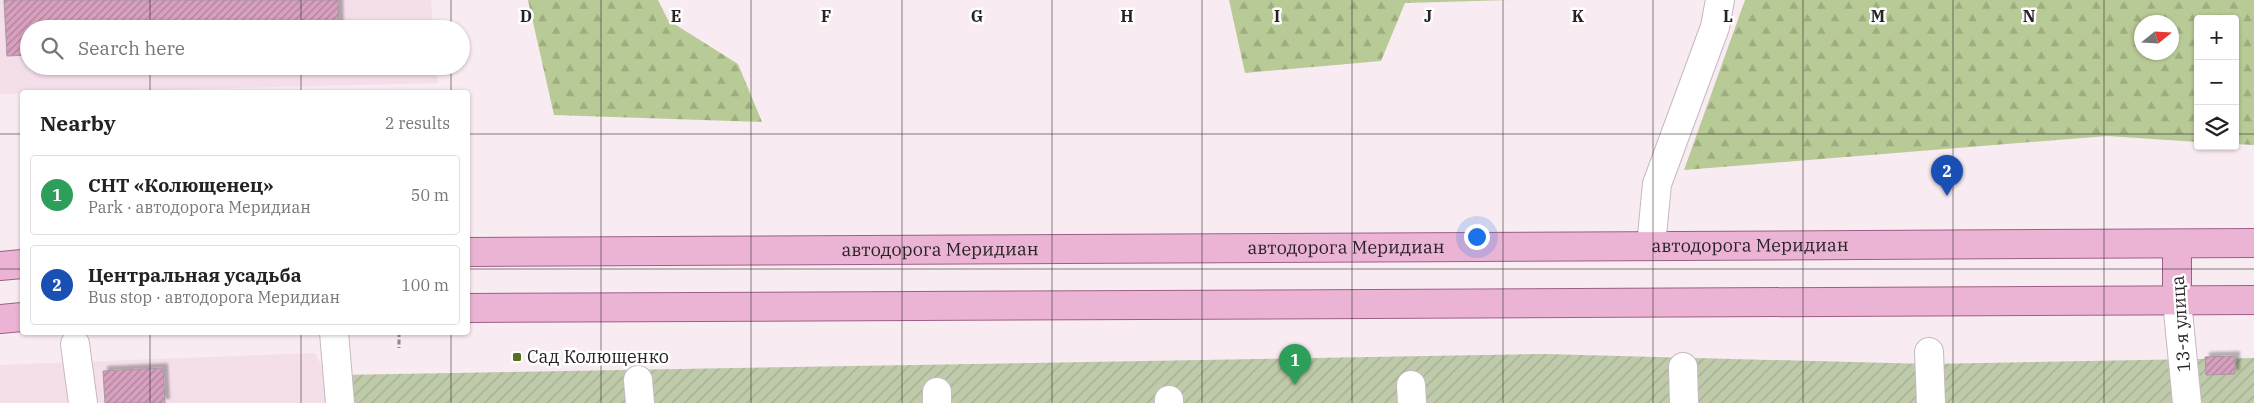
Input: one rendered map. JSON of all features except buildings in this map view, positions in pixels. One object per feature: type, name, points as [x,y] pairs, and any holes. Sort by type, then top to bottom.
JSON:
[{"type":"main road","name":"автодорога Меридиан","points":[[470,252],[2254,243]]},
{"type":"main road","name":"13-я улица","points":[[2177,244],[2177,300]]},
{"type":"main road","points":[[0,266],[20,264]]},
{"type":"main road","points":[[470,308],[2254,300]]},
{"type":"main road","points":[[0,319],[20,317]]},
{"type":"street","points":[[1651,246],[1657,184],[1715,27],[1720,0]]},
{"type":"street","name":"13-я улица","points":[[2177,300],[2187,403]]},
{"type":"street","points":[[334,335],[340,403]]},
{"type":"street","points":[[75,344],[83,403]]},
{"type":"street","points":[[1928,352],[1931,403]]},
{"type":"street","points":[[1683,367],[1684,403]]},
{"type":"path","points":[[398,335],[399,348]]},
{"type":"shaded area","points":[[0,0],[431,0],[432,20],[20,20],[20,75],[437,75],[438,83],[159,90],[20,90],[20,93],[0,94]]},
{"type":"shaded area","points":[[315,353],[336,395],[335,403],[0,403],[0,365]]},
{"type":"green space","points":[[528,0],[658,0],[668,20],[738,64],[762,122],[554,115]]},
{"type":"green space","points":[[1229,0],[1510,0],[1405,3],[1381,61],[1245,73]]},
{"type":"green space","points":[[1745,0],[2254,0],[2254,145],[2239,144],[2239,15],[2194,15],[2194,142],[2107,136],[1684,170]]},
{"type":"green space","points":[[1544,354],[1929,364],[2254,358],[2254,403],[335,403],[338,375]]},
{"type":"place","name":"Центральная усадьба","points":[[1947,196]]},
{"type":"place","name":"Сад Колющенко","points":[[517,357]]},
{"type":"place","name":"СНТ «Колющенец»","points":[[1295,385]]}]
